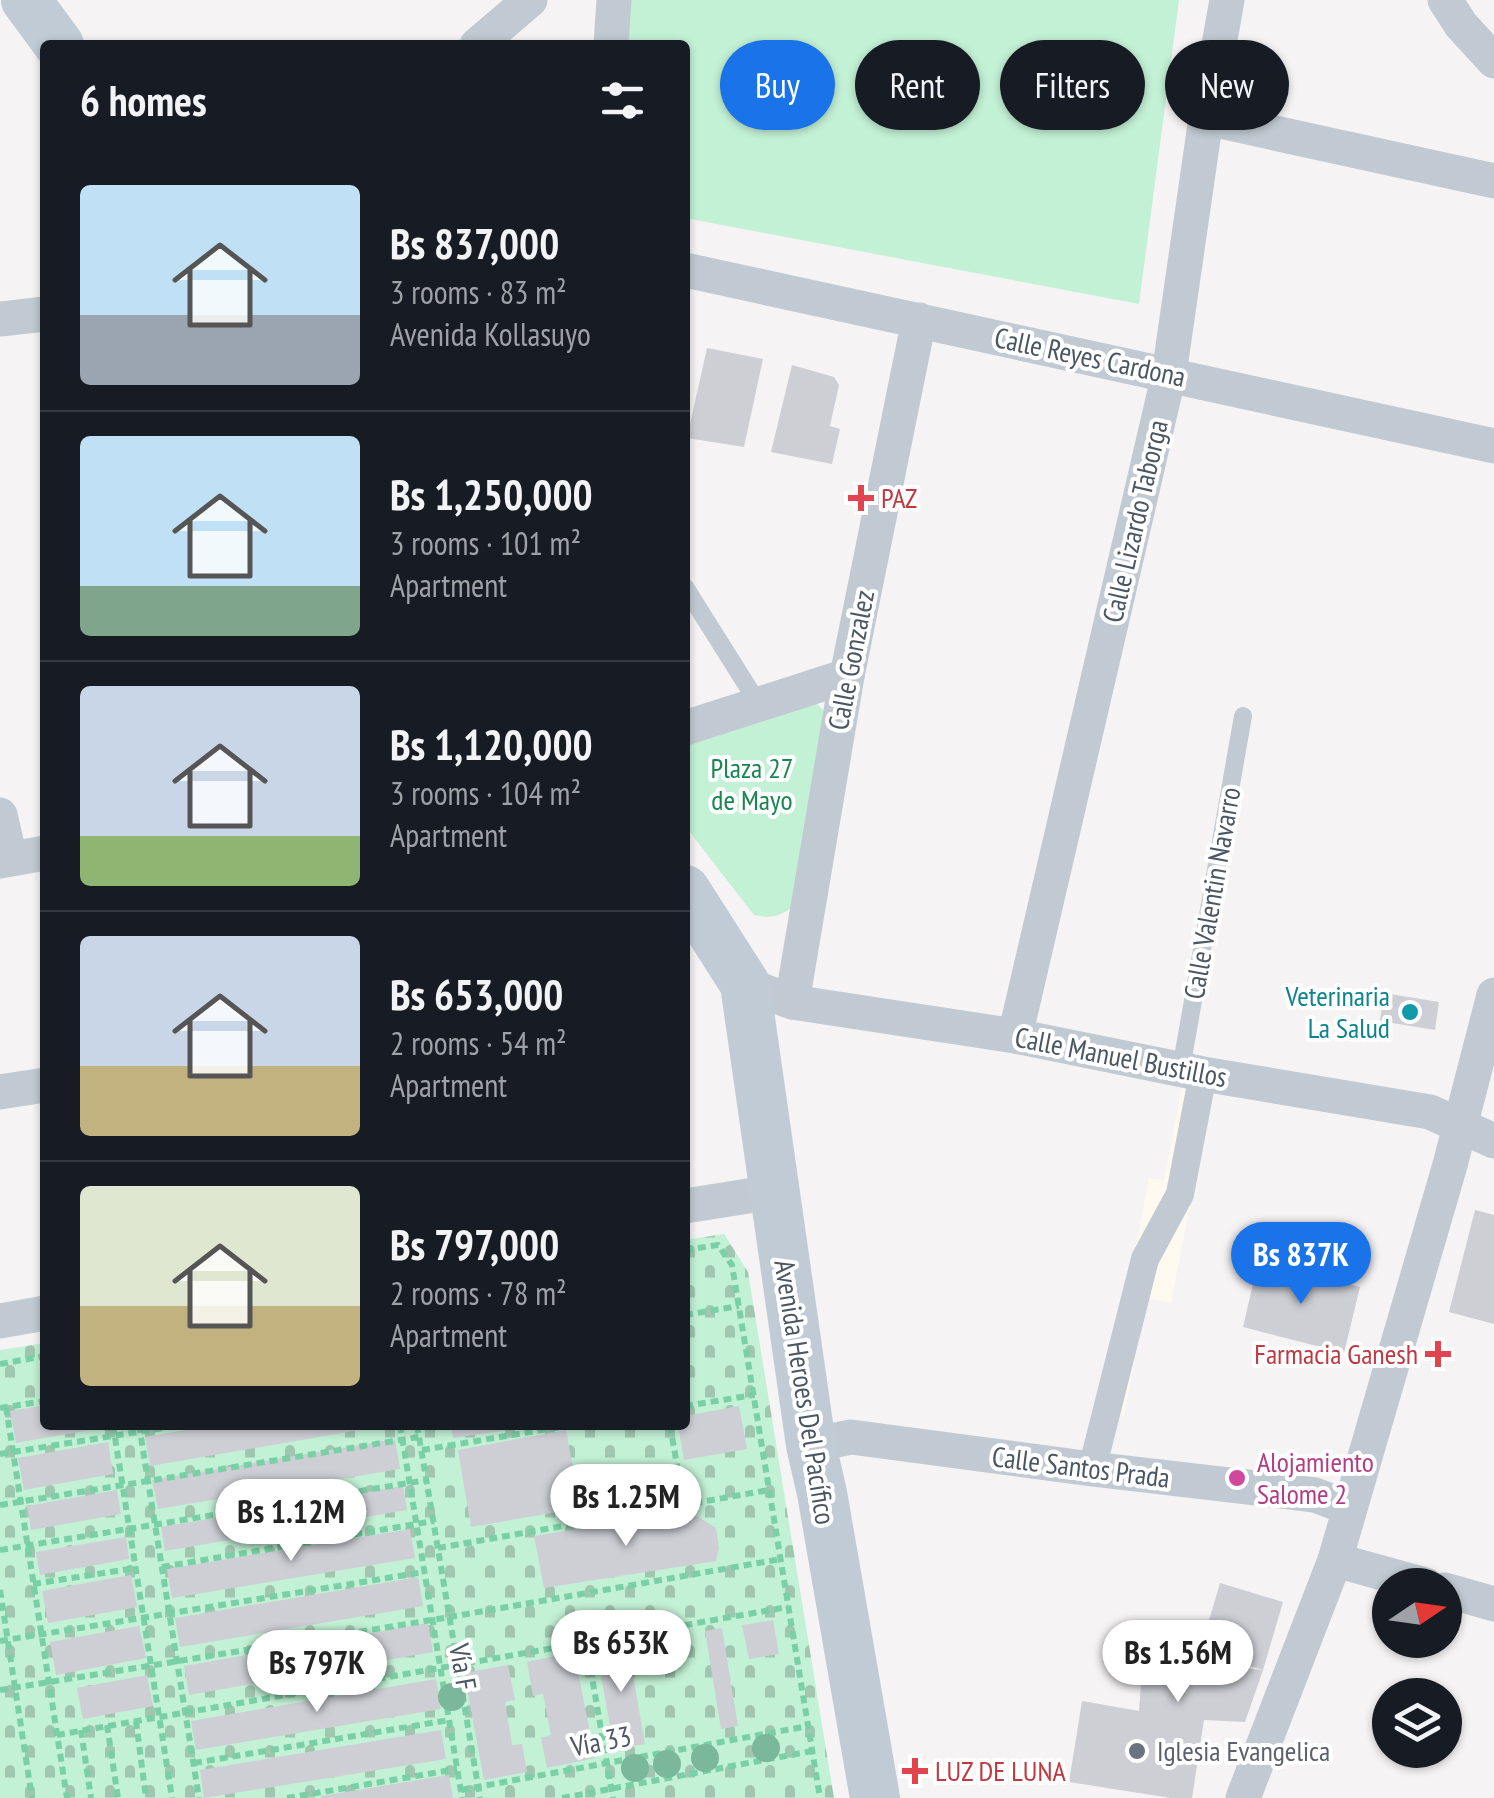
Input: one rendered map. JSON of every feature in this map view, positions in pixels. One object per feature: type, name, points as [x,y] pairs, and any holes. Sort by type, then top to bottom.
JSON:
[{"type":"main road","points":[[26,0],[55,40]]},
{"type":"main road","points":[[690,898],[745,984]]},
{"type":"main road","name":"Avenida Heroes Del Pacífico","points":[[745,984],[810,1445],[822,1492],[875,1798]]},
{"type":"street","points":[[483,40],[530,0]]},
{"type":"street","points":[[611,40],[614,0]]},
{"type":"street","name":"Calle Lizardo Taborga","points":[[1220,40],[1227,0]]},
{"type":"street","points":[[1445,0],[1461,25],[1494,60]]},
{"type":"street","name":"Calle Lizardo Taborga","points":[[1015,1036],[1169,374],[1204,130]]},
{"type":"street","points":[[1261,130],[1494,181]]},
{"type":"street","name":"Calle Reyes Cardona","points":[[690,271],[1494,446]]},
{"type":"street","points":[[0,319],[40,315]]},
{"type":"street","name":"Calle Gonzalez","points":[[792,1002],[847,676],[919,320]]},
{"type":"street","points":[[690,726],[847,676]]},
{"type":"street","points":[[0,814],[5,860],[40,854]]},
{"type":"street","name":"Calle Manuel Bustillos","points":[[745,984],[792,1002],[1015,1036],[1430,1112],[1494,1141]]},
{"type":"street","points":[[1243,1798],[1335,1560],[1494,995]]},
{"type":"street","name":"Calle Valentin Navarro","points":[[1092,1469],[1145,1259],[1180,1194],[1192,1071]]},
{"type":"street","points":[[0,1092],[40,1087]]},
{"type":"street","points":[[690,1205],[773,1192]]},
{"type":"street","points":[[0,1321],[40,1314]]},
{"type":"street","name":"Calle Santos Prada","points":[[810,1445],[851,1437],[1315,1495],[1349,1508]]},
{"type":"street","points":[[1335,1560],[1372,1570]]},
{"type":"street","points":[[1462,1595],[1494,1604]]},
{"type":"lane","points":[[690,595],[758,704]]},
{"type":"lane","name":"Calle Valentin Navarro","points":[[1192,1071],[1243,716]]},
{"type":"path","points":[[690,1249],[718,1244],[732,1265],[820,1798]]},
{"type":"path","points":[[690,1315],[739,1306]]},
{"type":"path","points":[[0,1364],[40,1357]]},
{"type":"path","points":[[690,1405],[754,1395]]},
{"type":"path","points":[[40,1402],[3,1408],[67,1798]]},
{"type":"path","points":[[114,1430],[172,1798]]},
{"type":"path","points":[[0,1454],[132,1430]]},
{"type":"path","points":[[139,1430],[199,1798]]},
{"type":"path","name":"Vía F","points":[[401,1430],[462,1794]]},
{"type":"path","points":[[418,1430],[480,1798]]},
{"type":"path","points":[[422,1450],[532,1430]]},
{"type":"path","points":[[671,1430],[684,1505]]},
{"type":"path","points":[[0,1505],[419,1436]]},
{"type":"path","points":[[0,1550],[427,1480]]},
{"type":"path","points":[[438,1548],[769,1490]]},
{"type":"path","points":[[162,1567],[434,1521]]},
{"type":"path","points":[[0,1690],[450,1618],[780,1559]]},
{"type":"path","points":[[34,1584],[136,1568]]},
{"type":"path","points":[[4,1640],[424,1572]]},
{"type":"path","points":[[0,1590],[4,1640],[32,1798]]},
{"type":"path","points":[[57,1735],[788,1607]]},
{"type":"path","points":[[586,1643],[614,1798]]},
{"type":"path","points":[[194,1763],[449,1720]]},
{"type":"path","points":[[136,1721],[146,1798]]},
{"type":"path","points":[[107,1726],[118,1798]]},
{"type":"path","name":"Vía 33","points":[[462,1794],[478,1787],[808,1726]]},
{"type":"path","points":[[81,1730],[92,1798]]},
{"type":"path","name":"Vía 33","points":[[562,1798],[812,1751]]},
{"type":"path","points":[[287,1798],[457,1769]]},
{"type":"shaded area","points":[[1182,1086],[1212,1093],[1171,1303],[1147,1298],[1124,1416],[1104,1411],[1149,1178],[1164,1180]]},
{"type":"green space","points":[[629,0],[1179,0],[1174,40],[1165,40],[1165,106],[1139,304],[690,219],[690,40],[625,40]]},
{"type":"green space","name":"Plaza 27 de Mayo","points":[[814,701],[829,720],[794,906],[776,916],[754,915],[690,832],[690,730]]},
{"type":"green space","points":[[724,1234],[748,1272],[834,1798],[0,1798],[0,1350],[40,1344],[40,1430],[690,1430],[690,1239]]},
{"type":"building","points":[[707,348],[763,359],[744,447],[690,438]]},
{"type":"building","points":[[792,365],[834,377],[839,385],[830,426],[840,429],[832,464],[771,452]]},
{"type":"building","name":"Veterinaria La Salud","points":[[1384,993],[1439,1002],[1435,1030],[1380,1021]]},
{"type":"building","points":[[1475,1210],[1494,1215],[1494,1324],[1449,1312]]},
{"type":"building","points":[[1258,1262],[1360,1287],[1344,1353],[1243,1327]]},
{"type":"building","points":[[40,1406],[40,1430],[91,1430],[16,1443],[10,1411]]},
{"type":"building","points":[[739,1406],[747,1449],[684,1460],[679,1430],[690,1430],[690,1415]]},
{"type":"building","points":[[185,1430],[360,1430],[150,1466],[145,1437]]},
{"type":"building","points":[[452,1430],[508,1430],[453,1438]]},
{"type":"building","points":[[566,1430],[580,1508],[471,1527],[458,1450]]},
{"type":"building","points":[[395,1439],[400,1469],[158,1509],[152,1480]]},
{"type":"building","points":[[108,1442],[113,1474],[24,1490],[18,1458]]},
{"type":"building","points":[[403,1486],[407,1510],[165,1551],[161,1527]]},
{"type":"building","points":[[117,1490],[121,1514],[31,1530],[27,1506]]},
{"type":"building","points":[[689,1511],[716,1528],[716,1561],[544,1588],[534,1536]]},
{"type":"building","points":[[410,1529],[415,1558],[172,1598],[167,1569]]},
{"type":"building","points":[[126,1537],[129,1559],[40,1575],[36,1552]]},
{"type":"building","points":[[131,1575],[137,1607],[48,1623],[42,1591]]},
{"type":"building","points":[[418,1577],[423,1606],[180,1647],[175,1618]]},
{"type":"building","points":[[1220,1583],[1283,1602],[1263,1670],[1200,1651]]},
{"type":"building","points":[[773,1620],[779,1654],[749,1659],[742,1625]]},
{"type":"building","points":[[428,1623],[433,1652],[189,1695],[184,1666]]},
{"type":"building","points":[[139,1626],[146,1658],[56,1675],[50,1642]]},
{"type":"building","points":[[722,1628],[738,1726],[721,1729],[705,1631]]},
{"type":"building","points":[[627,1641],[645,1744],[614,1749],[596,1647]]},
{"type":"building","points":[[574,1652],[595,1758],[547,1768],[541,1738],[551,1735],[543,1694],[533,1696],[527,1662]]},
{"type":"building","name":"Iglesia Evangelica","points":[[1143,1658],[1263,1670],[1245,1722],[1204,1720],[1192,1798],[1069,1782],[1082,1701],[1139,1711]]},
{"type":"building","points":[[508,1665],[515,1700],[505,1702],[512,1745],[522,1744],[527,1772],[484,1780],[464,1673]]},
{"type":"building","points":[[147,1675],[153,1706],[83,1719],[77,1688]]},
{"type":"building","points":[[436,1679],[441,1709],[196,1750],[191,1721]]},
{"type":"building","points":[[441,1730],[446,1759],[204,1798],[200,1770]]},
{"type":"building","points":[[449,1775],[453,1798],[321,1798],[321,1796]]},
{"type":"place","name":"PAZ","points":[[861,498]]},
{"type":"place","name":"Veterinaria La Salud","points":[[1410,1012]]},
{"type":"place","name":"Farmacia Ganesh","points":[[1438,1354]]},
{"type":"place","name":"Alojamiento Salome 2","points":[[1237,1478]]},
{"type":"place","name":"Iglesia Evangelica","points":[[1137,1751]]},
{"type":"place","name":"LUZ DE LUNA","points":[[915,1771]]}]
